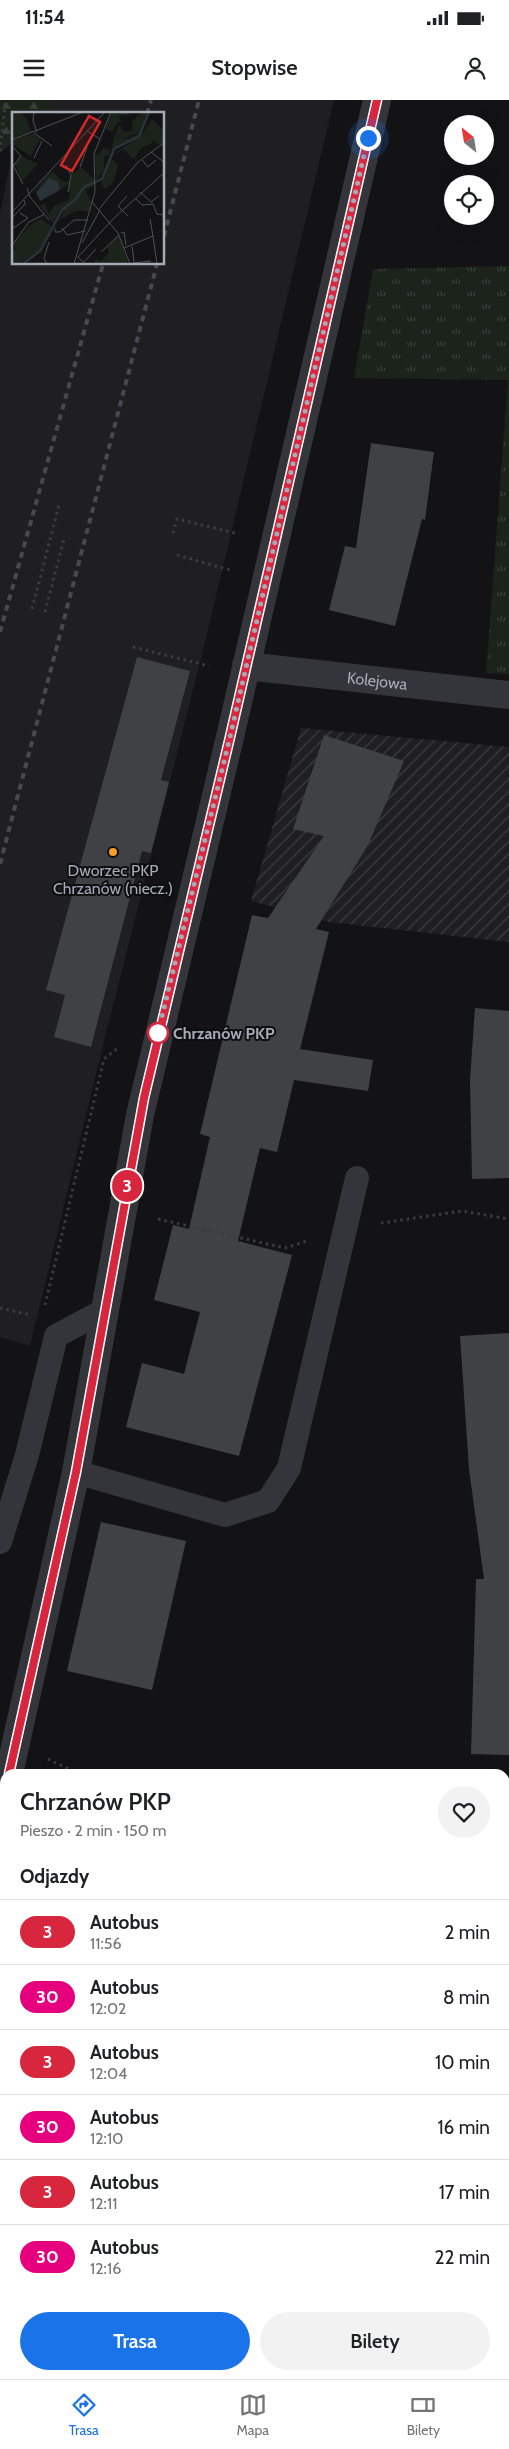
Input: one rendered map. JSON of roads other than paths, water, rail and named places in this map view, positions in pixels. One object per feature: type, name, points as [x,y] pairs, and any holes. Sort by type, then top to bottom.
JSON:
[{"type":"street","points":[[10,1769],[76,1472],[144,1098],[377,100]]},
{"type":"street","name":"Kolejowa","points":[[246,666],[509,696]]},
{"type":"lane","points":[[76,1472],[225,1515],[268,1501],[290,1468],[357,1178]]},
{"type":"lane","points":[[0,1542],[27,1455],[56,1336],[104,1310]]},
{"type":"railway","points":[[148,112],[151,100]]},
{"type":"railway","points":[[165,232],[199,100]]},
{"type":"railway","points":[[0,632],[103,265]]},
{"type":"railway","points":[[0,864],[157,265]]},
{"type":"place","name":"Dworzec PKP Chrzanów (niecz.)","points":[[113,852]]},
{"type":"place","name":"Chrzanów PKP","points":[[158,1033]]}]
